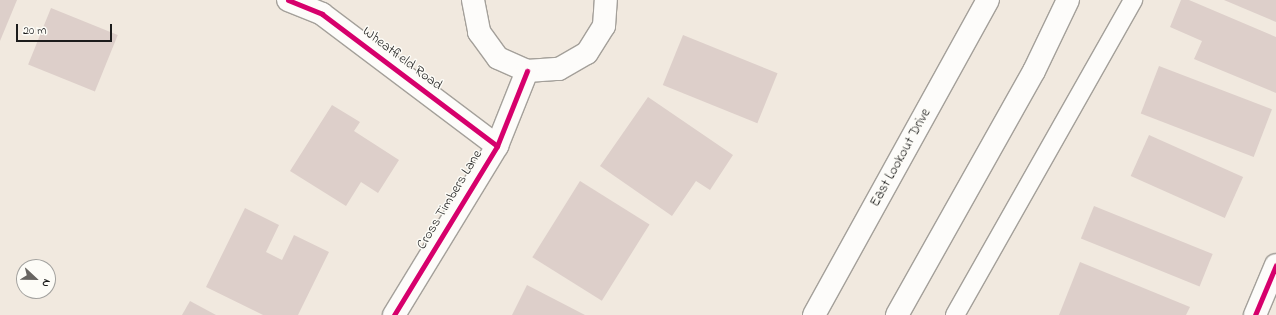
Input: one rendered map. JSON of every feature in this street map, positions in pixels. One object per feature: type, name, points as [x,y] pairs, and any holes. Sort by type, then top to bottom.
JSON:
[{"type":"street","name":"Wheatfield Road","points":[[288,0],[322,14],[497,146]]},
{"type":"street","points":[[473,0],[479,32],[498,58],[527,71],[560,69],[587,53],[604,26],[606,0]]},
{"type":"street","name":"East Lookout Drive","points":[[814,315],[988,0]]},
{"type":"street","points":[[896,315],[1034,71],[1068,0]]},
{"type":"street","name":"Cross Timbers Lane","points":[[394,315],[497,146],[527,71]]},
{"type":"street","points":[[1255,315],[1276,265]]},
{"type":"lane","points":[[955,315],[1133,0]]},
{"type":"building","points":[[0,0],[17,0],[0,41]]},
{"type":"building","points":[[1181,0],[1189,0],[1276,37],[1276,93],[1194,59],[1202,41],[1170,27]]},
{"type":"building","points":[[1224,0],[1276,0],[1276,22]]},
{"type":"building","points":[[51,8],[118,35],[95,92],[28,65]]},
{"type":"building","points":[[683,35],[778,73],[757,123],[663,85]]},
{"type":"building","points":[[1159,66],[1272,109],[1254,157],[1141,114]]},
{"type":"building","points":[[648,97],[733,155],[710,190],[696,181],[672,216],[600,166]]},
{"type":"building","points":[[332,105],[360,122],[354,131],[399,160],[378,193],[361,182],[346,206],[290,171]]},
{"type":"building","points":[[1149,135],[1243,177],[1225,218],[1131,176]]},
{"type":"building","points":[[580,181],[650,224],[602,301],[532,257]]},
{"type":"building","points":[[1094,206],[1213,254],[1200,286],[1081,238]]},
{"type":"building","points":[[245,208],[279,225],[266,252],[282,260],[294,235],[329,252],[298,315],[263,315],[206,287]]},
{"type":"building","points":[[1080,262],[1190,307],[1186,315],[1059,315]]},
{"type":"building","points":[[527,285],[585,315],[512,315]]},
{"type":"building","points":[[190,301],[216,315],[182,315]]},
{"type":"cycle path","points":[[288,0],[322,14],[497,146]]},
{"type":"cycle path","points":[[394,315],[497,146],[527,71]]},
{"type":"cycle path","points":[[1255,315],[1276,265]]}]
